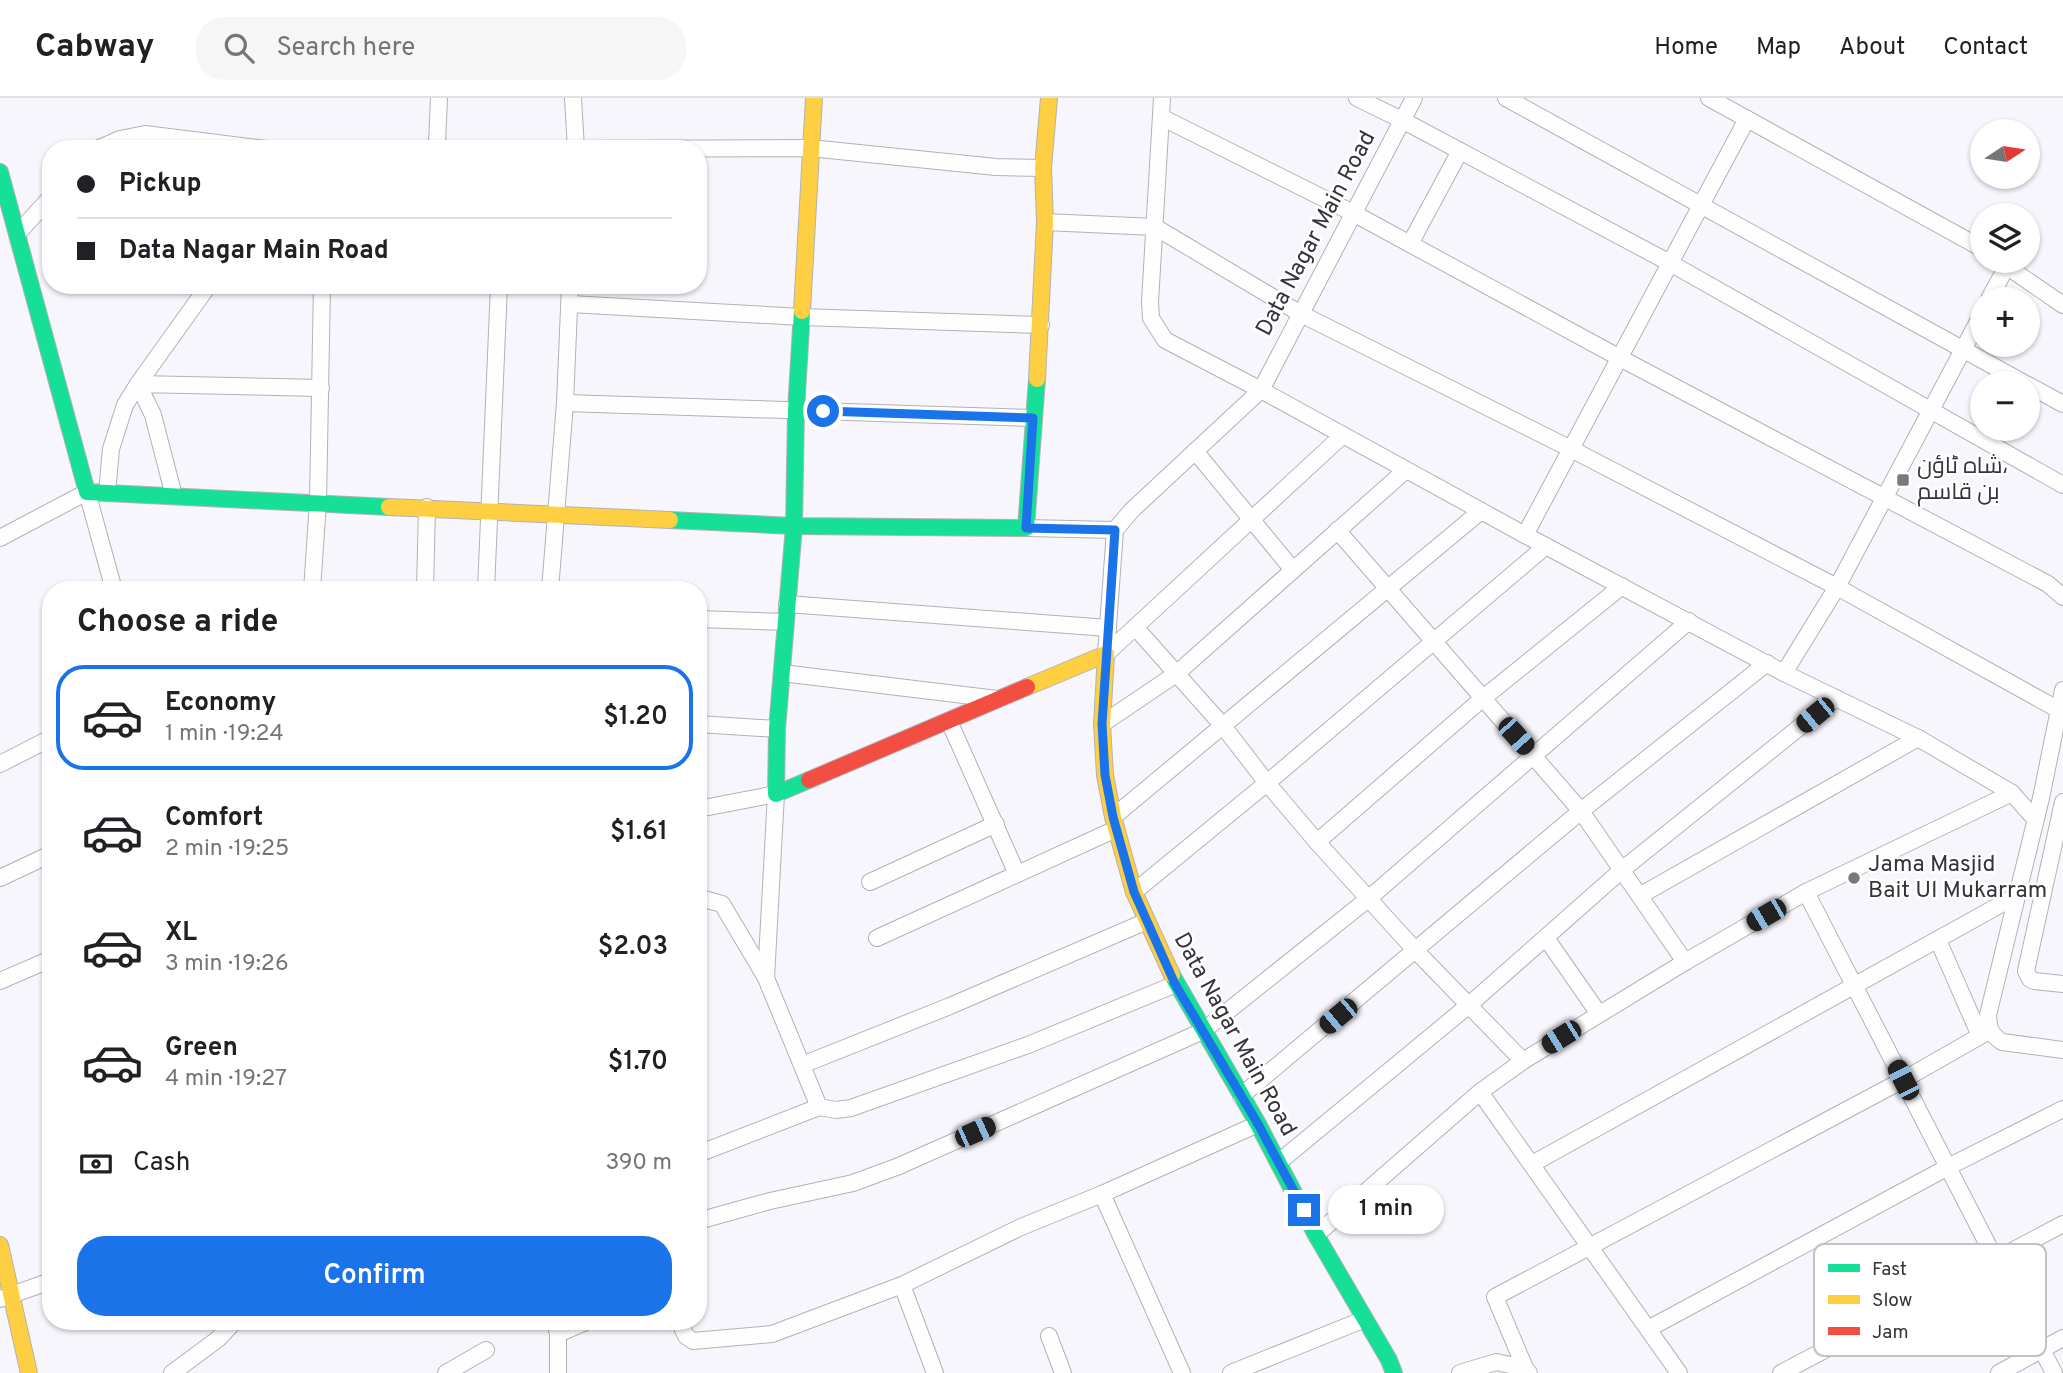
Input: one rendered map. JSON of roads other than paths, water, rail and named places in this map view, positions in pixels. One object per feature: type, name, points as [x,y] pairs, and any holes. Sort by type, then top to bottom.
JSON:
[{"type":"street","points":[[437,140],[439,98]]},
{"type":"street","points":[[573,98],[576,140]]},
{"type":"street","points":[[766,978],[777,729],[794,526],[796,410],[814,98]]},
{"type":"street","points":[[1026,528],[1041,325],[1045,222],[1043,168],[1049,98]]},
{"type":"street","points":[[1163,98],[1150,303],[1151,318],[1165,340],[1784,673],[1918,738],[2012,793],[2034,818]]},
{"type":"street","points":[[1357,98],[1670,263],[2063,485]]},
{"type":"street","name":"Data Nagar Main Road","points":[[1394,1373],[1366,1319],[1316,1235],[1258,1124],[1175,984],[1134,892],[1105,775],[1102,724],[1115,530],[1132,510],[1261,390],[1414,98]]},
{"type":"street","points":[[1506,98],[2002,371]]},
{"type":"street","points":[[1709,98],[1970,242]]},
{"type":"street","points":[[1161,117],[1353,213],[1620,358],[1885,496],[2048,584],[2063,597]]},
{"type":"street","points":[[1525,535],[1747,119]]},
{"type":"street","points":[[118,140],[145,134],[193,140]]},
{"type":"street","points":[[707,148],[810,148],[996,167],[1043,168]]},
{"type":"street","points":[[1410,244],[1460,151]]},
{"type":"street","points":[[0,172],[112,581]]},
{"type":"street","points":[[17,233],[42,207]]},
{"type":"street","points":[[1045,222],[1155,227],[1301,314],[1571,449],[1837,587],[2059,710]]},
{"type":"street","points":[[2017,273],[2063,305]]},
{"type":"street","points":[[107,493],[111,449],[125,405],[202,294]]},
{"type":"street","points":[[313,581],[318,502],[322,294]]},
{"type":"street","points":[[486,581],[499,294]]},
{"type":"street","points":[[551,581],[565,403],[570,294]]},
{"type":"street","points":[[570,304],[802,317],[1041,325]]},
{"type":"street","points":[[1784,673],[1837,587],[1970,336]]},
{"type":"street","points":[[138,384],[321,388]]},
{"type":"street","points":[[138,384],[153,415],[174,496]]},
{"type":"street","points":[[2040,392],[2063,404]]},
{"type":"street","points":[[565,403],[1033,418]]},
{"type":"street","points":[[707,808],[776,794],[1106,654],[1343,435]]},
{"type":"street","points":[[1195,452],[1293,569]]},
{"type":"street","points":[[1102,724],[1176,674],[1406,470]]},
{"type":"street","points":[[0,538],[87,492],[794,526],[1115,530]]},
{"type":"street","points":[[425,581],[427,507]]},
{"type":"street","points":[[877,938],[1017,874],[1115,823],[1223,726],[1481,511]]},
{"type":"street","points":[[1337,530],[1581,811],[1685,962]]},
{"type":"street","points":[[1134,892],[1546,546]]},
{"type":"street","points":[[1317,842],[1482,699],[1622,586]]},
{"type":"street","points":[[788,604],[1108,628]]},
{"type":"street","points":[[707,619],[786,622]]},
{"type":"street","points":[[707,1218],[852,1183],[899,1166],[1203,1031],[1368,899],[1689,621]]},
{"type":"street","points":[[1135,627],[1223,726],[1317,842],[1416,951],[1523,1061]]},
{"type":"street","points":[[1241,1096],[1581,811],[1767,663]]},
{"type":"street","points":[[782,673],[1000,699]]},
{"type":"street","points":[[1985,1033],[2034,818],[2041,798],[2063,690]]},
{"type":"street","points":[[1279,1162],[1469,1005],[1623,869],[1836,698]]},
{"type":"street","points":[[949,721],[1017,874]]},
{"type":"street","points":[[707,725],[777,729]]},
{"type":"street","points":[[1641,895],[1918,738]]},
{"type":"street","points":[[0,764],[42,743]]},
{"type":"street","points":[[1316,1235],[1480,1092],[1523,1061],[1806,892],[2012,793]]},
{"type":"street","points":[[2063,802],[2026,971],[2030,979],[2035,981],[2063,984]]},
{"type":"street","points":[[870,882],[996,824]]},
{"type":"street","points":[[0,878],[42,858]]},
{"type":"street","points":[[1806,892],[1987,1244]]},
{"type":"street","points":[[1532,1164],[2016,896]]},
{"type":"street","points":[[707,900],[722,904],[766,978],[819,1107]]},
{"type":"street","points":[[802,1065],[950,1006],[1147,921]]},
{"type":"street","points":[[1546,937],[1599,1014]]},
{"type":"street","points":[[1938,940],[1985,1033],[2002,1042],[2063,1050]]},
{"type":"street","points":[[0,981],[42,963]]},
{"type":"street","points":[[707,1151],[819,1107],[836,1110],[851,1108],[1028,1045],[1175,984]]},
{"type":"street","points":[[1527,1370],[1495,1297],[1903,1080],[1985,1033]]},
{"type":"street","points":[[1480,1092],[1679,1373]]},
{"type":"street","points":[[1648,1329],[1948,1167],[2063,1109]]},
{"type":"street","points":[[683,1330],[693,1341],[772,1334],[902,1285],[1021,1227],[1258,1124]]},
{"type":"street","points":[[1102,1194],[1182,1373]]},
{"type":"street","points":[[2027,1244],[2063,1224]]},
{"type":"street","points":[[0,1245],[6,1298],[29,1373]]},
{"type":"street","points":[[6,1298],[42,1284]]},
{"type":"street","points":[[902,1285],[934,1373]]},
{"type":"street","points":[[1231,1373],[1366,1319]]},
{"type":"street","points":[[172,1373],[226,1330]]},
{"type":"street","points":[[556,1330],[558,1373]]},
{"type":"street","points":[[1049,1336],[1063,1373]]},
{"type":"street","points":[[2046,1348],[2063,1338]]},
{"type":"street","points":[[446,1373],[486,1350]]},
{"type":"street","points":[[1782,1373],[1814,1356]]},
{"type":"street","points":[[1999,1373],[2031,1356]]},
{"type":"street","points":[[2045,1356],[2053,1373]]},
{"type":"street","points":[[1460,1373],[1496,1362],[1527,1370]]},
{"type":"place","name":"شاہ ٹاؤن، بن قاسم","points":[[1903,480]]},
{"type":"place","name":"Jama Masjid Bait Ul Mukarram","points":[[1854,878]]}]
